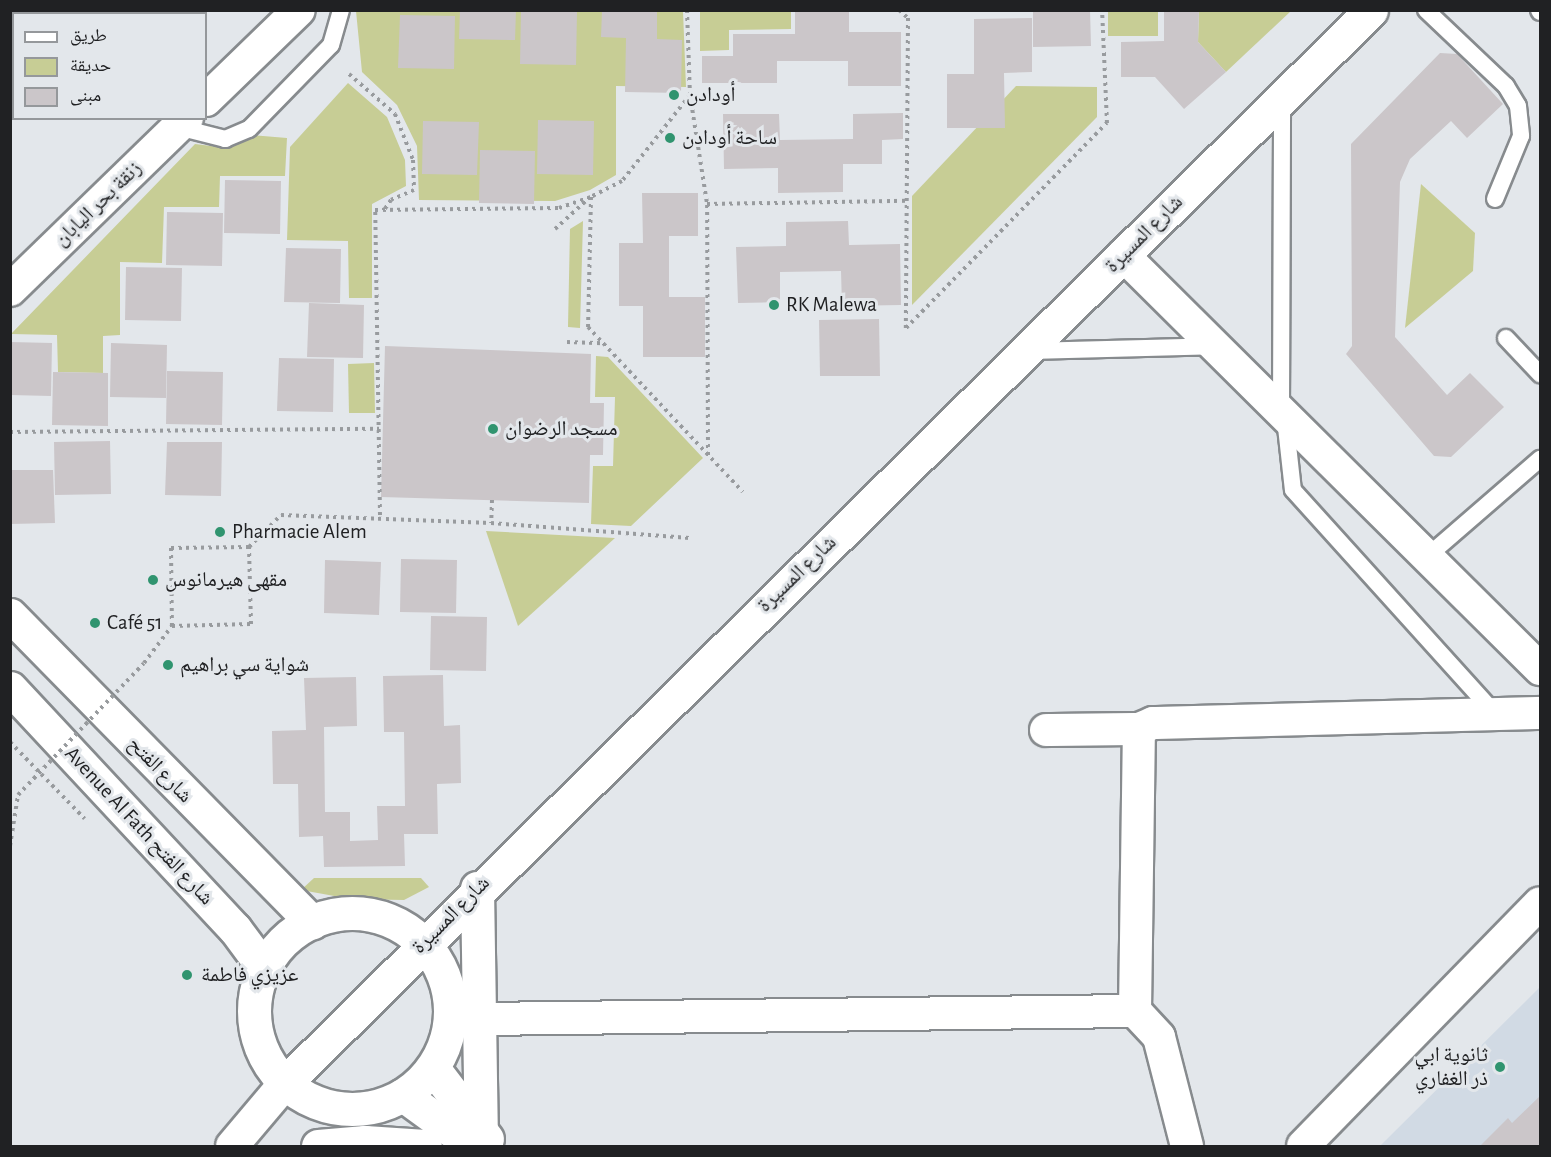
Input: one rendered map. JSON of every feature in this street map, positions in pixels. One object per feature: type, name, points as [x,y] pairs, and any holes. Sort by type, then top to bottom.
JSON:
[{"type":"street","points":[[207,99],[298,10]]},
{"type":"street","name":"شارع المسيرة","points":[[232,1146],[286,1082],[477,888],[1282,101],[1371,10]]},
{"type":"street","name":"زنقة بحر اليابان","points":[[10,290],[182,123]]},
{"type":"street","points":[[1123,255],[1219,346],[1540,669]]},
{"type":"street","name":"شارع الفتح","points":[[10,615],[312,922]]},
{"type":"street","name":"Avenue Al Fath شارع الفتح","points":[[10,688],[235,929],[264,968]]},
{"type":"street","points":[[1046,730],[1139,729],[1154,723],[1497,716],[1540,713]]},
{"type":"street","points":[[1139,729],[1135,1011],[1159,1037],[1187,1146]]},
{"type":"street","points":[[477,888],[483,1142]]},
{"type":"street","points":[[1303,1146],[1540,903]]},
{"type":"street","points":[[351,913],[371,915],[408,930],[423,943],[435,958],[449,994],[448,1032],[432,1068],[403,1095],[373,1106],[342,1108],[302,1095],[286,1082],[264,1054],[256,1029],[254,1002],[264,968],[284,941],[312,922],[351,913]]},
{"type":"street","points":[[480,1019],[1135,1011]]},
{"type":"street","points":[[432,1068],[483,1142]]},
{"type":"street","points":[[403,1095],[483,1142]]},
{"type":"street","points":[[318,1146],[365,1142],[425,1146]]},
{"type":"lane","points":[[182,123],[225,139],[249,129],[331,45],[341,10]]},
{"type":"lane","points":[[1426,10],[1506,86],[1518,106],[1521,136],[1495,199]]},
{"type":"lane","points":[[1282,101],[1283,412],[1293,490],[1497,716]]},
{"type":"lane","points":[[1506,338],[1540,374]]},
{"type":"lane","points":[[1026,351],[1219,346]]},
{"type":"lane","points":[[1429,555],[1540,459]]},
{"type":"path","points":[[687,10],[690,95],[707,204],[708,455]]},
{"type":"path","points":[[899,10],[908,18],[906,328],[1107,123],[1102,10]]},
{"type":"path","points":[[349,74],[395,114],[413,160],[414,190],[391,200],[384,210]]},
{"type":"path","points":[[380,515],[375,210],[559,208],[591,197],[622,181],[690,95]]},
{"type":"path","points":[[555,229],[591,197]]},
{"type":"path","points":[[591,197],[588,327],[743,492]]},
{"type":"path","points":[[707,204],[907,201]]},
{"type":"path","points":[[567,342],[603,343]]},
{"type":"path","points":[[10,432],[379,429]]},
{"type":"path","points":[[491,523],[492,500]]},
{"type":"path","points":[[10,846],[18,795],[144,663],[172,626],[171,548],[249,547],[281,515],[380,515],[689,538]]},
{"type":"path","points":[[172,626],[250,624],[249,547]]},
{"type":"shaded area","name":"ثانوية ابي ذر الغفاري","points":[[1540,987],[1540,1146],[1380,1146]]},
{"type":"green space","points":[[356,11],[683,11],[686,87],[616,86],[616,175],[590,190],[555,201],[419,200],[417,146],[397,105],[362,72]]},
{"type":"green space","points":[[700,11],[791,11],[791,29],[729,30],[729,50],[700,51]]},
{"type":"green space","points":[[1108,11],[1158,11],[1158,36],[1108,36]]},
{"type":"green space","points":[[1199,11],[1291,11],[1226,72],[1198,42]]},
{"type":"green space","points":[[348,83],[387,117],[405,160],[406,186],[372,204],[372,298],[349,298],[348,241],[287,240],[290,147]]},
{"type":"green space","points":[[1016,86],[1097,87],[1097,117],[912,305],[912,196]]},
{"type":"green space","points":[[250,135],[287,138],[285,176],[220,176],[219,207],[164,207],[162,263],[120,262],[120,335],[103,336],[103,373],[58,372],[57,335],[11,334],[195,144],[219,147]]},
{"type":"green space","points":[[1421,184],[1475,233],[1473,271],[1405,328]]},
{"type":"green space","points":[[583,221],[580,328],[568,327],[570,229]]},
{"type":"green space","points":[[596,356],[608,357],[703,458],[631,526],[591,524],[593,466],[613,466],[615,397],[595,397]]},
{"type":"green space","points":[[374,363],[375,413],[349,413],[348,364]]},
{"type":"green space","points":[[486,531],[615,538],[518,626]]},
{"type":"green space","points":[[314,878],[421,878],[429,887],[404,900],[351,899],[301,890]]},
{"type":"building","points":[[460,10],[516,10],[515,40],[459,39]]},
{"type":"building","points":[[602,10],[657,10],[657,39],[682,40],[681,93],[625,92],[626,38],[601,37]]},
{"type":"building","points":[[795,10],[849,10],[849,32],[901,32],[901,86],[848,86],[848,61],[777,61],[777,83],[702,83],[702,56],[733,56],[733,34],[795,34]]},
{"type":"building","points":[[1033,10],[1090,10],[1091,46],[1033,47]]},
{"type":"building","points":[[1164,10],[1199,10],[1198,42],[1226,72],[1184,109],[1155,77],[1121,77],[1121,42],[1164,41]]},
{"type":"building","points":[[521,11],[577,12],[576,65],[520,64]]},
{"type":"building","points":[[400,15],[455,16],[454,69],[398,68]]},
{"type":"building","points":[[1032,18],[1032,72],[1004,73],[1005,128],[947,128],[947,74],[974,74],[974,19]]},
{"type":"building","points":[[1440,53],[1457,54],[1503,104],[1467,138],[1451,121],[1410,159],[1400,182],[1395,337],[1447,395],[1470,373],[1504,407],[1451,457],[1434,456],[1346,354],[1352,346],[1351,144]]},
{"type":"building","points":[[903,113],[903,139],[882,140],[882,164],[843,164],[843,192],[778,193],[778,168],[724,169],[723,114],[779,114],[780,140],[853,139],[853,114]]},
{"type":"building","points":[[538,120],[594,121],[593,175],[537,174]]},
{"type":"building","points":[[423,121],[479,122],[477,175],[422,174]]},
{"type":"building","points":[[480,150],[535,151],[534,204],[479,203]]},
{"type":"building","points":[[225,180],[281,181],[280,234],[224,233]]},
{"type":"building","points":[[642,193],[698,193],[698,236],[669,236],[669,297],[705,297],[705,357],[643,357],[643,306],[619,306],[619,243],[643,243]]},
{"type":"building","points":[[167,212],[223,213],[222,266],[166,265]]},
{"type":"building","points":[[848,221],[849,245],[900,244],[901,305],[842,306],[841,271],[780,272],[780,302],[738,303],[736,247],[786,246],[786,222]]},
{"type":"building","points":[[286,248],[341,249],[340,303],[284,302]]},
{"type":"building","points":[[126,267],[182,268],[181,321],[125,320]]},
{"type":"building","points":[[309,303],[364,305],[363,358],[307,357]]},
{"type":"building","points":[[879,319],[880,376],[820,376],[819,320]]},
{"type":"building","points":[[10,342],[52,343],[51,396],[10,395]]},
{"type":"building","points":[[111,343],[167,345],[166,398],[110,397]]},
{"type":"building","name":"مسجد الرضوان","points":[[385,346],[591,354],[590,403],[604,403],[603,455],[590,455],[589,503],[381,497]]},
{"type":"building","points":[[279,358],[334,359],[333,412],[277,411]]},
{"type":"building","points":[[167,371],[223,372],[222,425],[166,424]]},
{"type":"building","points":[[53,372],[108,373],[108,426],[52,425]]},
{"type":"building","points":[[110,441],[111,494],[55,495],[54,442]]},
{"type":"building","points":[[167,442],[222,442],[221,496],[165,495]]},
{"type":"building","points":[[10,470],[53,470],[55,523],[10,524]]},
{"type":"building","points":[[401,559],[457,560],[456,613],[400,612]]},
{"type":"building","points":[[325,560],[381,562],[379,615],[324,613]]},
{"type":"building","points":[[431,616],[487,617],[486,671],[430,670]]},
{"type":"building","points":[[443,675],[444,726],[460,725],[461,783],[437,784],[438,834],[404,834],[405,866],[324,867],[323,836],[299,837],[298,784],[273,784],[272,731],[306,730],[304,678],[356,677],[357,726],[324,727],[325,812],[350,812],[350,841],[378,840],[377,806],[405,806],[404,732],[384,732],[383,676]]},
{"type":"building","points":[[1540,1096],[1540,1146],[1480,1146],[1508,1118],[1512,1123]]},
{"type":"place","name":"أودادن","points":[[674,95]]},
{"type":"place","name":"ساحة أودادن","points":[[670,138]]},
{"type":"place","name":"RK Malewa","points":[[774,305]]},
{"type":"place","name":"مسجد الرضوان","points":[[493,429]]},
{"type":"place","name":"Pharmacie Alem","points":[[220,532]]},
{"type":"place","name":"مقهى هيرمانوس","points":[[153,580]]},
{"type":"place","name":"Café 51","points":[[95,623]]},
{"type":"place","name":"شواية سي براهيم","points":[[168,665]]},
{"type":"place","name":"عزيزي فاطمة","points":[[187,975]]},
{"type":"place","name":"ثانوية ابي ذر الغفاري","points":[[1500,1067]]}]
